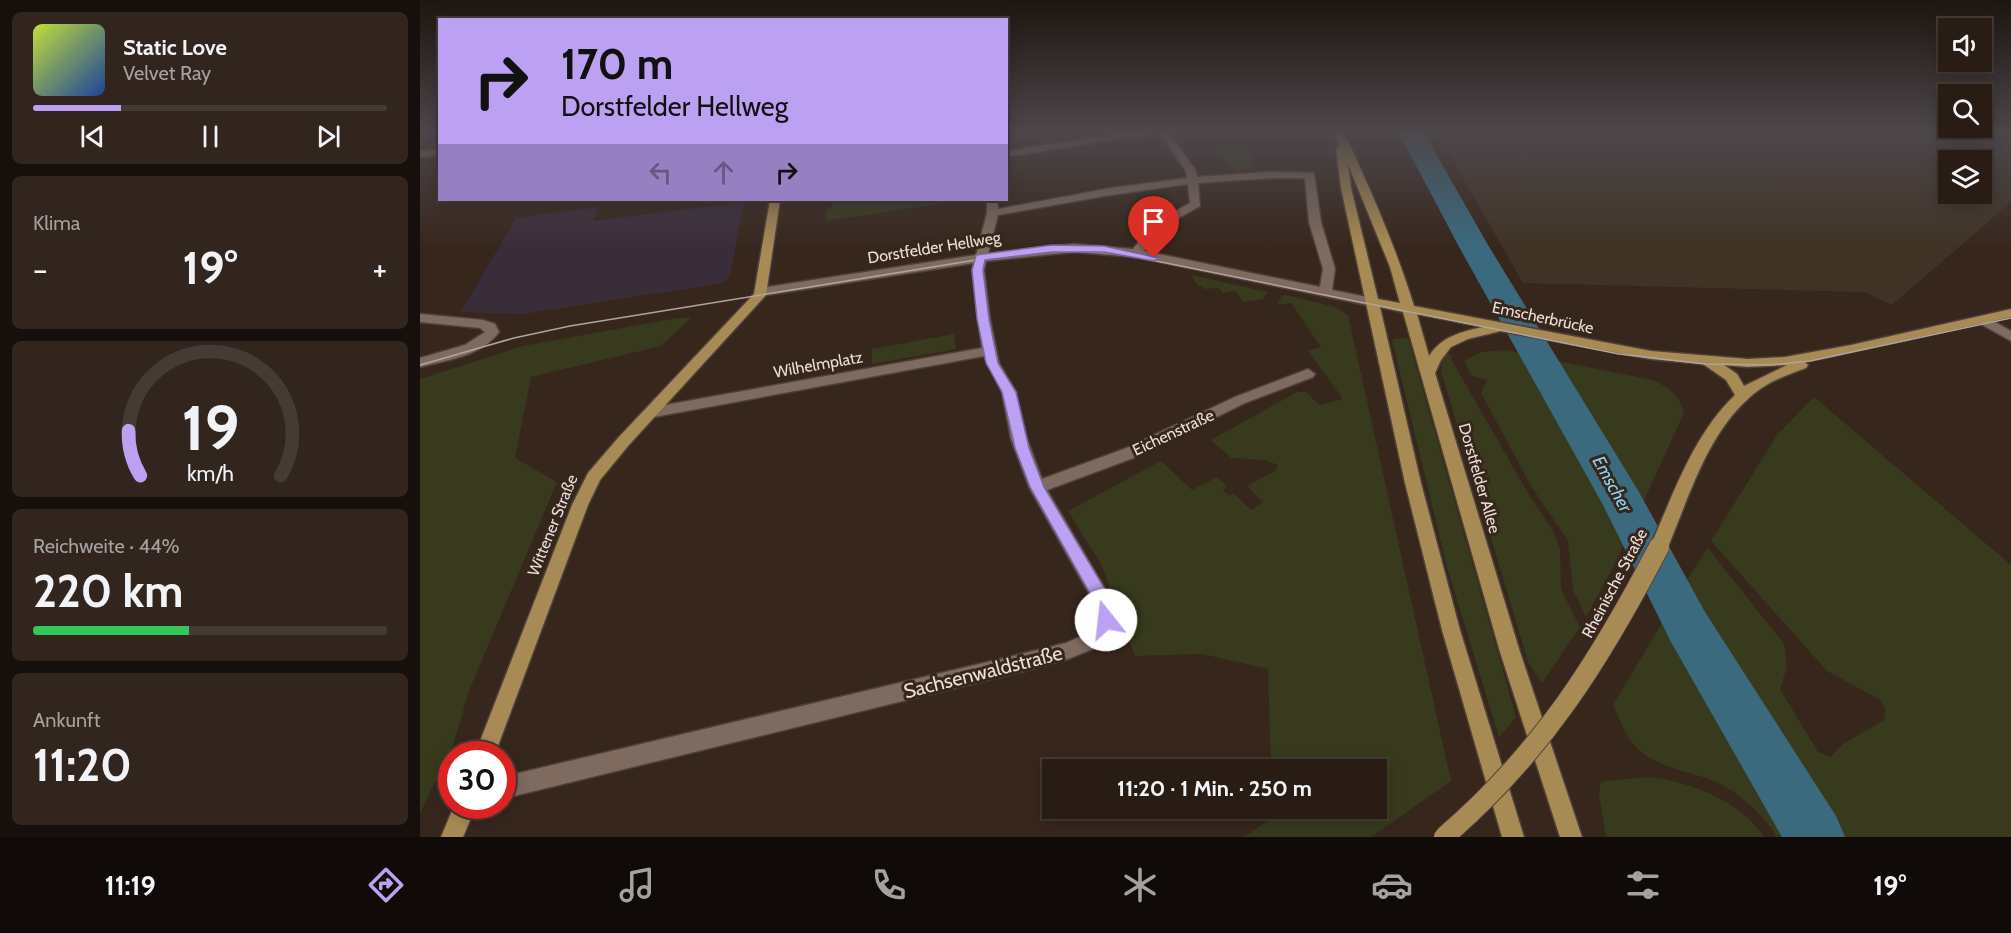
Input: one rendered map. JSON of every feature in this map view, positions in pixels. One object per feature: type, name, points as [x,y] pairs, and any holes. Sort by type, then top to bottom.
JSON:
[{"type":"main road","name":"Dorstfelder Allee","points":[[1343,170],[1413,483],[1448,619],[1513,837]]},
{"type":"main road","name":"Dorstfelder Allee","points":[[1356,170],[1370,200],[1410,309],[1510,652],[1571,837]]},
{"type":"main road","points":[[761,292],[775,201]]},
{"type":"main road","name":"Wittener Straße","points":[[490,741],[580,505],[594,477],[623,442],[654,412],[761,292]]},
{"type":"main road","name":"Emscherbrücke","points":[[1372,302],[1595,346],[1707,362]]},
{"type":"main road","name":"Rheinische Straße","points":[[1707,362],[1785,361],[1851,350],[2011,313]]},
{"type":"main road","points":[[1429,371],[1439,349],[1456,339],[1504,328]]},
{"type":"main road","name":"Rheinische Straße","points":[[1444,837],[1518,766],[1561,714],[1616,629],[1659,546],[1708,440],[1742,395],[1773,375],[1851,350]]},
{"type":"main road","points":[[1707,362],[1732,377],[1742,395]]},
{"type":"main road","points":[[453,837],[460,819]]},
{"type":"street","points":[[1136,253],[1157,226],[1196,204],[1190,170]]},
{"type":"street","points":[[993,213],[1193,179],[1310,176],[1315,222],[1329,269],[1325,292]]},
{"type":"street","name":"Sachsenwaldstraße","points":[[516,785],[1021,663],[1068,651],[1098,638],[1106,620],[1100,596],[1037,487],[1019,439],[1009,392],[992,363],[989,351],[978,270],[993,213],[992,201]]},
{"type":"street","name":"Dorstfelder Hellweg","points":[[761,292],[980,258],[1063,248],[1136,253],[1372,302]]},
{"type":"street","points":[[420,318],[460,321],[490,327],[492,332],[489,339],[476,346],[420,363]]},
{"type":"street","points":[[1984,320],[2011,337]]},
{"type":"street","name":"Wilhelmplatz","points":[[654,412],[989,351]]},
{"type":"street","name":"Eichenstraße","points":[[1037,487],[1130,453],[1240,400],[1308,374]]},
{"type":"shaded area","points":[[1458,170],[1938,170],[1938,204],[1992,204],[1992,170],[2011,170],[2011,202],[1892,305],[1864,292],[1523,283]]},
{"type":"shaded area","points":[[744,202],[730,276],[723,283],[523,314],[461,312],[516,218],[598,207],[593,221]]},
{"type":"green space","points":[[832,201],[939,201],[940,204],[826,221],[826,209],[831,208]]},
{"type":"green space","points":[[1191,275],[1268,292],[1263,299],[1243,302],[1235,291],[1223,293],[1219,288],[1204,289],[1202,285],[1198,286]]},
{"type":"green space","points":[[1282,296],[1335,307],[1348,315],[1451,781],[1371,837],[1243,837],[1271,819],[1387,819],[1387,759],[1271,759],[1268,669],[1202,654],[1135,656],[1102,566],[1068,511],[1161,461],[1192,490],[1217,477],[1227,487],[1223,490],[1229,496],[1233,493],[1251,510],[1263,502],[1247,486],[1275,471],[1278,465],[1265,460],[1231,458],[1211,440],[1297,392],[1306,392],[1319,405],[1343,399],[1308,351],[1321,347],[1291,303],[1277,305]]},
{"type":"green space","points":[[677,318],[691,318],[661,346],[531,377],[515,458],[557,482],[469,691],[454,741],[438,741],[438,776],[420,813],[420,379],[523,346]]},
{"type":"green space","points":[[954,334],[956,349],[872,364],[872,349]]},
{"type":"green space","points":[[1408,338],[1516,717],[1499,737],[1447,567],[1392,339]]},
{"type":"green space","points":[[1507,350],[1531,355],[1558,397],[1628,534],[1614,566],[1586,617],[1573,590],[1568,541],[1531,486],[1481,393],[1487,380],[1472,376],[1464,361],[1481,352]]},
{"type":"green space","points":[[1447,353],[1453,356],[1451,359],[1528,493],[1554,532],[1560,549],[1561,589],[1580,627],[1542,683],[1528,662],[1441,371],[1442,360]]},
{"type":"green space","points":[[1547,359],[1653,380],[1669,389],[1680,401],[1684,413],[1636,518],[1589,436],[1589,428]]},
{"type":"green space","points":[[1814,397],[2011,565],[2011,837],[1828,837],[1677,595],[1708,548],[1784,644],[1787,667],[1780,689],[1818,752],[1830,757],[1843,744],[1884,720],[1886,710],[1879,699],[1827,671],[1711,541],[1777,435]]},
{"type":"green space","points":[[1669,611],[1810,837],[1777,837],[1760,815],[1732,791],[1713,781],[1655,761],[1635,746],[1628,737],[1613,705]]},
{"type":"green space","points":[[1649,777],[1680,783],[1713,795],[1742,813],[1764,837],[1606,837],[1599,795],[1600,784],[1605,781]]},
{"type":"waterway","name":"Emscher","points":[[1432,170],[1624,503],[1688,627],[1815,837]]},
{"type":"tram line","points":[[420,365],[514,338],[570,326],[1006,255],[1055,250],[1116,253],[1619,354],[1705,364],[1770,365],[1810,361],[2011,318]]},
{"type":"route","points":[[1106,620],[1100,596],[1037,487],[1022,448],[1009,392],[992,363],[983,319],[978,270],[980,258],[1052,248],[1104,249],[1154,258]]}]
